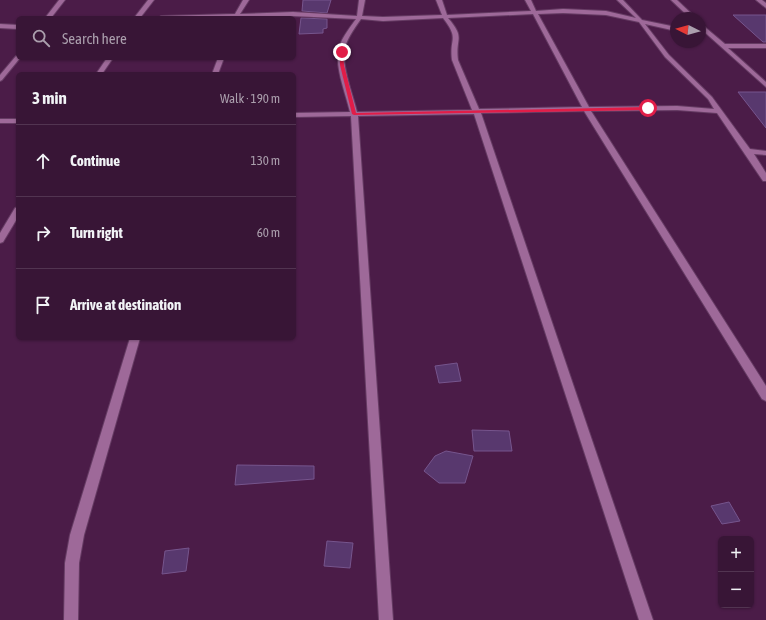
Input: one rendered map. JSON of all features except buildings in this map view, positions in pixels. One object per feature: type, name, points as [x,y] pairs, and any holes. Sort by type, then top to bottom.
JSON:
[{"type":"street","points":[[50,16],[62,0]]},
{"type":"street","points":[[139,16],[151,0]]},
{"type":"street","points":[[236,16],[246,0]]},
{"type":"street","points":[[362,0],[359,18],[347,36],[342,52],[342,65],[354,114],[386,620]]},
{"type":"street","points":[[439,0],[445,17],[454,28],[457,35],[454,52],[455,60],[470,93],[646,620]]},
{"type":"street","points":[[528,0],[587,110],[766,396]]},
{"type":"street","points":[[620,0],[633,11],[667,56],[710,98],[766,179]]},
{"type":"street","points":[[674,0],[687,12]]},
{"type":"street","points":[[759,0],[766,6]]},
{"type":"street","points":[[254,16],[293,14],[384,19],[535,12],[599,12],[670,28]]},
{"type":"street","points":[[0,26],[16,27]]},
{"type":"street","points":[[706,31],[766,85]]},
{"type":"street","points":[[706,37],[715,39]]},
{"type":"street","points":[[724,46],[766,46]]},
{"type":"street","points":[[0,79],[16,59]]},
{"type":"street","points":[[100,72],[109,60]]},
{"type":"street","points":[[216,72],[219,60]]},
{"type":"street","points":[[296,115],[677,108],[718,111]]},
{"type":"street","points":[[0,122],[16,121]]},
{"type":"street","points":[[748,151],[766,153]]},
{"type":"street","points":[[0,240],[16,213]]},
{"type":"street","points":[[71,620],[72,562],[77,535],[134,340]]},
{"type":"route","points":[[342,52],[342,65],[347,78],[354,114],[648,108]]}]
